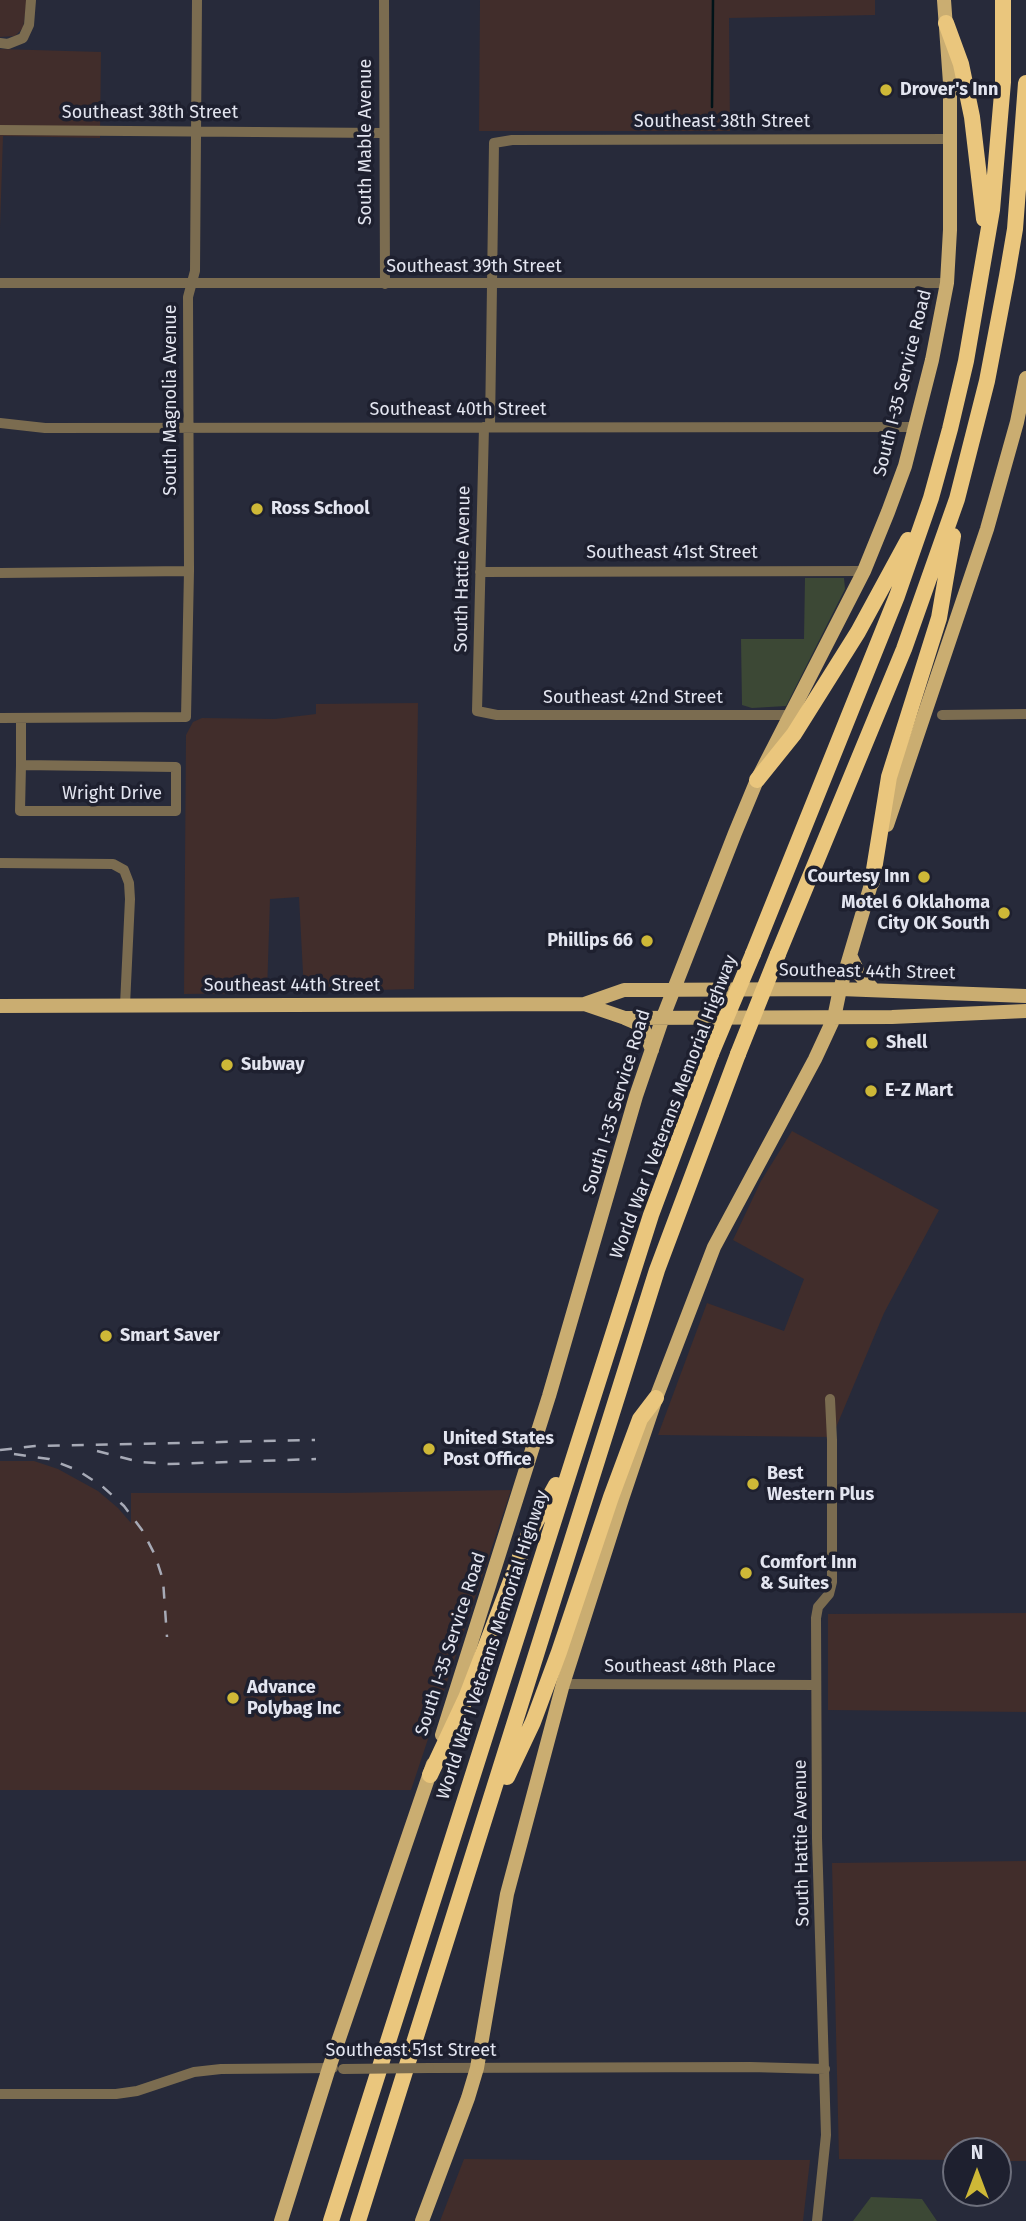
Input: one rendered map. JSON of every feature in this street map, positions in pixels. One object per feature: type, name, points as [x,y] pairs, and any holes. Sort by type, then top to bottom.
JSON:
[{"type":"highway","name":"World War I Veterans Memorial Highway","points":[[331,2221],[651,1215],[711,1054],[897,596],[931,498],[966,361],[992,210],[1003,82],[1003,0]]},
{"type":"highway","points":[[946,23],[961,64],[972,117],[987,243]]},
{"type":"highway","points":[[872,882],[889,778],[939,618],[964,475],[995,343],[1015,229],[1026,83]]},
{"type":"highway","points":[[1015,229],[1026,194]]},
{"type":"highway","points":[[358,2221],[657,1270],[738,1054],[904,649],[964,475]]},
{"type":"highway","points":[[757,780],[794,734],[858,632],[931,498]]},
{"type":"highway","points":[[479,1836],[533,1722],[640,1419],[656,1398]]},
{"type":"highway","points":[[430,1775],[466,1698],[528,1536],[573,1455]]},
{"type":"main road","name":"South I-35 Service Road","points":[[281,2221],[336,2069],[430,1775],[549,1396],[636,1096],[663,1017],[757,780],[863,570],[888,512],[916,427],[947,283],[950,83],[944,0]]},
{"type":"main road","points":[[422,2221],[477,2068],[507,1894],[563,1685],[656,1398],[714,1247],[816,1057],[834,1018],[890,815],[1021,423],[1026,379]]},
{"type":"main road","points":[[850,955],[859,974],[873,989]]},
{"type":"main road","name":"Southeast 44th Street","points":[[0,1006],[584,1004],[624,990],[873,989],[1026,996]]},
{"type":"main road","name":"Southeast 44th Street","points":[[584,1004],[625,1018],[834,1018],[1026,1011]]},
{"type":"main road","points":[[625,1018],[644,1030],[652,1050]]},
{"type":"street","points":[[0,43],[8,44],[23,38],[29,25],[31,0]]},
{"type":"street","name":"South Magnolia Avenue","points":[[21,718],[186,717],[189,571],[188,296],[195,271],[197,0]]},
{"type":"street","name":"South Mable Avenue","points":[[384,0],[385,284]]},
{"type":"street","name":"Southeast 38th Street","points":[[0,130],[383,133]]},
{"type":"street","name":"Southeast 38th Street","points":[[494,143],[526,140],[950,139]]},
{"type":"street","name":"South Hattie Avenue","points":[[477,711],[492,284],[494,143]]},
{"type":"street","name":"Southeast 39th Street","points":[[0,283],[947,283]]},
{"type":"street","name":"Southeast 40th Street","points":[[0,423],[45,428],[916,427]]},
{"type":"street","name":"Southeast 41st Street","points":[[481,572],[863,570]]},
{"type":"street","points":[[0,573],[189,571]]},
{"type":"street","name":"Southeast 42nd Street","points":[[477,711],[497,715],[790,715]]},
{"type":"street","points":[[942,715],[1026,714]]},
{"type":"street","points":[[0,718],[21,718]]},
{"type":"street","name":"Wright Drive","points":[[21,718],[20,811],[176,811],[176,767],[22,765]]},
{"type":"street","points":[[0,863],[113,864],[124,870],[129,883],[130,899],[125,1006]]},
{"type":"street","name":"South Hattie Avenue","points":[[817,2221],[826,2135],[817,1838],[816,1685],[818,1606],[829,1594],[832,1582],[830,1399]]},
{"type":"street","name":"Southeast 48th Place","points":[[563,1685],[816,1685]]},
{"type":"street","name":"Southeast 51st Street","points":[[0,2094],[116,2094],[137,2091],[194,2072],[221,2069],[825,2069]]},
{"type":"shaded area","points":[[0,0],[27,0],[23,28],[15,36],[0,37]]},
{"type":"shaded area","points":[[480,0],[875,0],[875,15],[729,18],[730,131],[479,131]]},
{"type":"shaded area","points":[[0,49],[101,52],[100,138],[3,136],[0,228]]},
{"type":"shaded area","points":[[418,703],[414,989],[304,992],[299,897],[270,899],[267,993],[184,994],[186,735],[193,722],[202,718],[275,719],[316,714],[316,704]]},
{"type":"shaded area","points":[[792,1131],[939,1210],[884,1313],[832,1437],[658,1435],[707,1303],[784,1331],[804,1279],[733,1240],[761,1181]]},
{"type":"shaded area","points":[[0,1461],[34,1461],[58,1469],[98,1491],[131,1523],[131,1493],[511,1490],[411,1790],[0,1790]]},
{"type":"shaded area","points":[[1026,1613],[1026,1712],[828,1710],[828,1614]]},
{"type":"shaded area","points":[[1026,1861],[1026,2161],[1012,2161],[1012,2137],[942,2137],[942,2160],[839,2159],[832,1863]]},
{"type":"shaded area","points":[[464,2159],[810,2160],[803,2221],[440,2221]]},
{"type":"green space","points":[[805,578],[844,578],[845,589],[786,706],[752,708],[742,705],[741,639],[804,639]]},
{"type":"green space","points":[[871,2197],[922,2199],[937,2221],[853,2221]]},
{"type":"waterway","points":[[712,107],[713,0]]},
{"type":"railway","points":[[0,1450],[35,1446],[315,1440]]},
{"type":"railway","points":[[97,1451],[140,1462],[169,1464],[316,1459]]},
{"type":"railway","points":[[14,1454],[49,1459],[77,1470],[102,1486],[124,1506],[142,1530],[155,1555],[163,1580],[167,1637]]},
{"type":"place","name":"Drover's Inn","points":[[886,90]]},
{"type":"place","name":"Ross School","points":[[257,509]]},
{"type":"place","name":"Courtesy Inn","points":[[924,877]]},
{"type":"place","name":"Motel 6 Oklahoma City OK South","points":[[1004,913]]},
{"type":"place","name":"Phillips 66","points":[[647,941]]},
{"type":"place","name":"Shell","points":[[872,1043]]},
{"type":"place","name":"Subway","points":[[227,1065]]},
{"type":"place","name":"E-Z Mart","points":[[871,1091]]},
{"type":"place","name":"Smart Saver","points":[[106,1336]]},
{"type":"place","name":"United States Post Office","points":[[429,1449]]},
{"type":"place","name":"Best Western Plus","points":[[753,1484]]},
{"type":"place","name":"Comfort Inn & Suites","points":[[746,1573]]},
{"type":"place","name":"Advance Polybag Inc","points":[[233,1698]]}]
